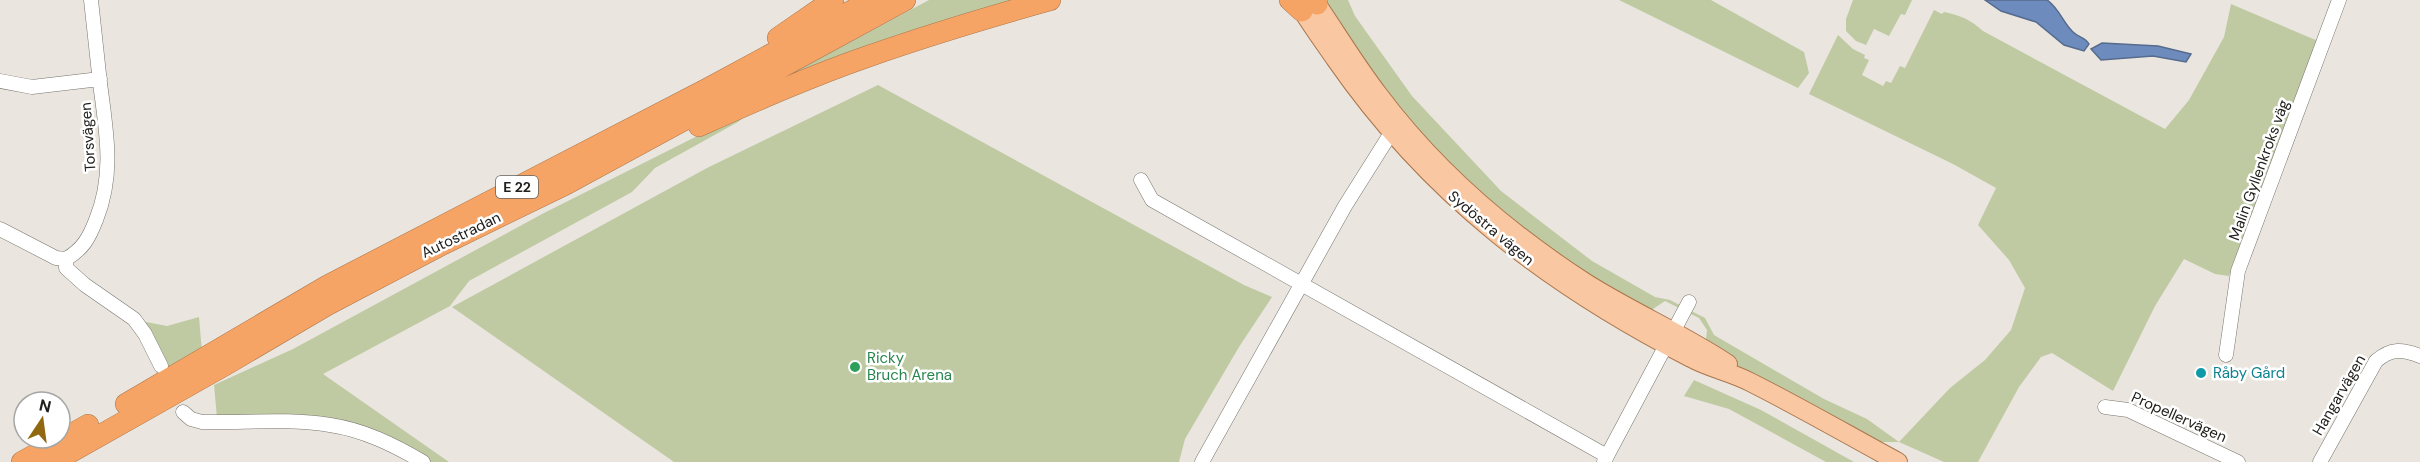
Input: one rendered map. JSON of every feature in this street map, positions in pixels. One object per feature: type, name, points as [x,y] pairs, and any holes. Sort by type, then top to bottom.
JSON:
[{"type":"highway","points":[[707,89],[833,0]]},
{"type":"highway","name":"Autostradan","points":[[22,462],[117,410],[327,286],[707,89],[872,0]]},
{"type":"highway","name":"Autostradan","points":[[53,462],[327,305],[443,244],[566,184],[905,0]]},
{"type":"highway","points":[[566,184],[838,67],[971,22],[1050,0]]},
{"type":"main road","name":"Sydöstra vägen","points":[[1306,2],[1367,104],[1391,133],[1453,198],[1505,243],[1559,281],[1670,338]]},
{"type":"main road","name":"Sydöstra vägen","points":[[1306,2],[1409,133],[1492,214],[1554,262],[1670,338],[1693,360],[1748,381],[1898,462]]},
{"type":"street","name":"Torsvägen","points":[[66,259],[81,250],[104,199],[108,174],[108,146],[91,0]]},
{"type":"street","name":"Malin Gyllenkroks väg","points":[[2226,355],[2238,272],[2339,0]]},
{"type":"street","points":[[0,81],[32,87],[100,79]]},
{"type":"street","points":[[1202,462],[1345,206],[1391,133]]},
{"type":"street","points":[[1141,180],[1152,200],[1605,459],[1689,302]]},
{"type":"street","points":[[0,228],[56,258],[66,259],[66,268],[85,285],[134,319],[145,334],[161,366]]},
{"type":"street","name":"Hangarvägen","points":[[2320,462],[2371,368],[2383,355],[2392,351],[2404,351],[2420,356]]},
{"type":"street","name":"Propellervägen","points":[[2105,407],[2128,410],[2238,462]]},
{"type":"street","points":[[183,412],[191,419],[202,422],[291,422],[332,425],[377,437],[423,462]]},
{"type":"green space","points":[[929,0],[1026,0],[792,76],[791,74]]},
{"type":"green space","points":[[1324,0],[1348,0],[1355,16],[1412,96],[1501,191],[1592,261],[1655,297],[1670,300],[1705,318],[1714,335],[1824,399],[1867,419],[1899,442],[1874,442],[1741,370],[1705,347],[1707,330],[1699,318],[1665,301],[1650,311],[1558,258],[1452,169],[1372,77]]},
{"type":"green space","points":[[1619,0],[1711,0],[1804,52],[1809,73],[1798,88]]},
{"type":"green space","points":[[1853,0],[1912,0],[1905,15],[1901,14],[1889,36],[1874,29],[1866,45],[1856,41],[1846,31],[1846,19]]},
{"type":"green space","points":[[2231,4],[2318,41],[2229,276],[2215,274],[2184,259],[2155,306],[2113,391],[2052,353],[2041,357],[2019,387],[1978,462],[1944,462],[1899,442],[1950,388],[1985,360],[2011,330],[2025,288],[2009,260],[1978,225],[1996,188],[1953,164],[1809,94],[1838,35],[1869,60],[1862,75],[1883,86],[1886,81],[1891,83],[1900,66],[1905,68],[1934,10],[1942,14],[1944,12],[1955,15],[1970,21],[1983,31],[2165,129],[2189,100],[2224,37]]},
{"type":"green space","points":[[878,85],[1244,285],[1272,297],[1239,347],[1185,439],[1179,462],[674,462],[452,307],[707,168]]},
{"type":"green space","points":[[759,105],[738,122],[655,168],[632,192],[469,281],[450,306],[323,374],[449,462],[430,462],[416,453],[354,426],[217,418],[214,385],[293,349],[544,213]]},
{"type":"green space","points":[[199,317],[202,352],[167,370],[141,321],[167,326]]},
{"type":"green space","points":[[1694,380],[1761,410],[1854,462],[1826,462],[1729,409],[1684,396]]},
{"type":"water","points":[[1985,0],[2047,0],[2075,34],[2089,44],[2084,51],[2064,45],[2036,22],[2001,11]]},
{"type":"water","points":[[2102,43],[2158,46],[2191,54],[2186,62],[2153,56],[2101,60],[2091,49]]},
{"type":"place","name":"Ricky Bruch Arena","points":[[855,367]]},
{"type":"place","name":"Råby Gård","points":[[2201,373]]}]
